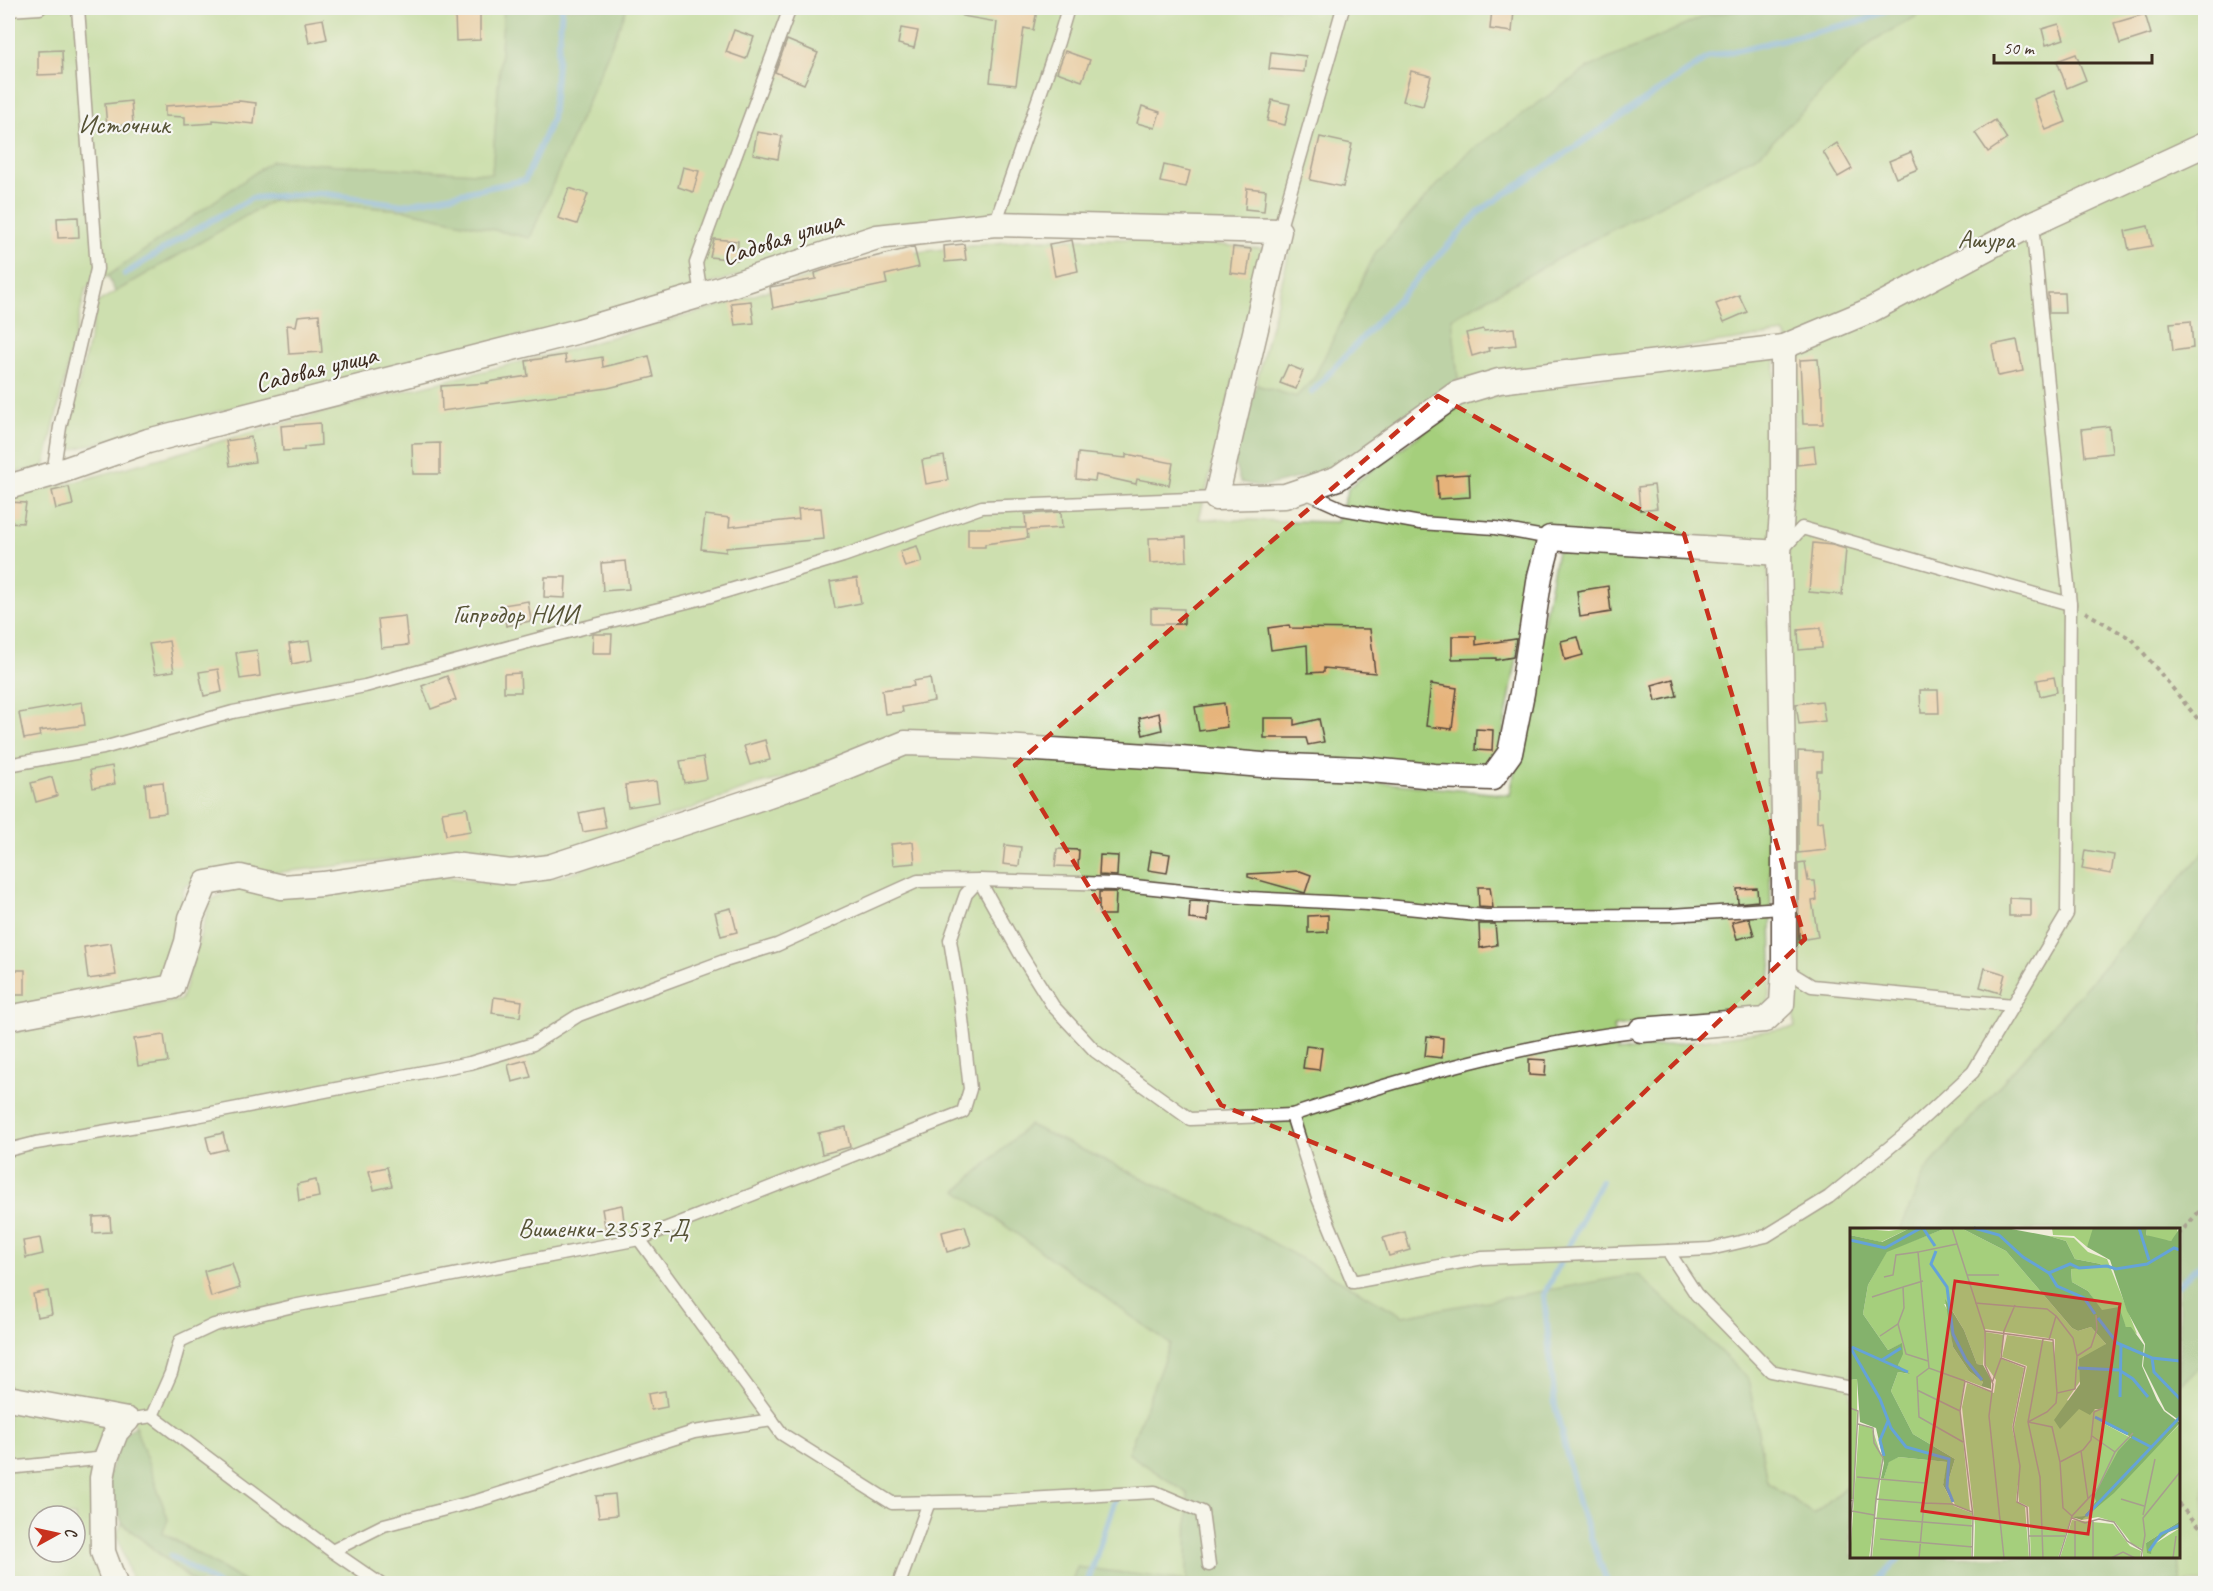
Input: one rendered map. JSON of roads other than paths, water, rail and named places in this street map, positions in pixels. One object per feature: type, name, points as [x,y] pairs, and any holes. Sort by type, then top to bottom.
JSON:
[{"type":"street","points":[[1279,231],[1216,498],[1285,496],[1338,478],[1456,394],[1499,381],[1783,347],[1871,310],[2032,224],[2205,144]]},
{"type":"street","name":"Садовая улица","points":[[8,488],[148,441],[579,331],[700,295],[878,237],[995,224],[1279,231]]},
{"type":"street","points":[[1641,1030],[1765,1020],[1782,1004],[1784,818],[1779,553],[1783,499],[1783,347]]},
{"type":"street","points":[[8,1018],[172,987],[187,942],[191,918],[206,883],[240,877],[282,887],[323,884],[453,865],[511,872],[549,867],[821,777],[905,743],[973,745],[1492,778],[1510,753],[1522,693],[1540,576],[1550,538],[1779,553]]},
{"type":"street","points":[[8,1398],[127,1420]]},
{"type":"street","points":[[115,1584],[103,1552],[102,1478],[106,1458],[116,1432],[127,1420]]},
{"type":"lane","points":[[8,10],[40,8]]},
{"type":"lane","points":[[53,474],[60,428],[97,269],[78,8]]},
{"type":"lane","points":[[700,295],[696,263],[790,8]]},
{"type":"lane","points":[[995,224],[1068,8]]},
{"type":"lane","points":[[1279,231],[1343,8]]},
{"type":"lane","points":[[1292,1115],[1318,1198],[1353,1282],[1483,1258],[1710,1250],[1766,1236],[1829,1197],[1906,1133],[1973,1072],[2067,914],[2070,604],[2032,224]]},
{"type":"lane","points":[[1302,490],[1343,509],[1420,523],[1495,528],[1550,538]]},
{"type":"lane","points":[[8,765],[103,748],[233,712],[365,686],[707,597],[843,556],[982,507],[1216,498]]},
{"type":"lane","points":[[1779,553],[1802,528],[2070,604]]},
{"type":"lane","points":[[8,1150],[36,1143],[220,1112],[470,1063],[533,1044],[579,1015],[777,945],[918,881],[979,880],[1115,884],[1250,898],[1368,904],[1486,916],[1671,915],[1783,908]]},
{"type":"lane","points":[[979,880],[1053,1006],[1095,1051],[1190,1119],[1292,1115],[1391,1082],[1485,1057],[1585,1036],[1641,1030]]},
{"type":"lane","points":[[152,1416],[171,1373],[180,1341],[214,1325],[371,1290],[639,1239],[963,1112],[970,1089],[950,940],[966,894],[979,880]]},
{"type":"lane","points":[[1784,969],[1812,986],[2013,1005]]},
{"type":"lane","points":[[639,1239],[782,1434],[892,1503],[993,1501],[1155,1492],[1202,1512],[1209,1565]]},
{"type":"lane","points":[[1668,1251],[1696,1294],[1771,1371],[1850,1388]]},
{"type":"lane","points":[[127,1420],[152,1416],[332,1551],[380,1584]]},
{"type":"lane","points":[[332,1551],[384,1525],[480,1500],[694,1432],[771,1420]]},
{"type":"lane","points":[[8,1468],[106,1458]]},
{"type":"lane","points":[[899,1584],[928,1502]]},
{"type":"waterway","points":[[125,274],[191,232],[252,198],[321,193],[403,205],[525,180],[552,119],[562,8]]},
{"type":"waterway","points":[[1312,392],[1481,210],[1709,57],[1865,20],[1891,8]]},
{"type":"waterway","points":[[1601,1181],[1544,1295],[1555,1405],[1579,1506],[1608,1584]]},
{"type":"waterway","points":[[2180,1282],[2206,1260]]},
{"type":"waterway","points":[[1087,1584],[1115,1499]]},
{"type":"waterway","points":[[171,1556],[217,1584]]},
{"type":"waterway","points":[[1875,1584],[1899,1558]]},
{"type":"park label","name":"Источник","points":[[124,124]]},
{"type":"park label","name":"Ашура","points":[[1986,239]]},
{"type":"park label","name":"Гипродор НИИ","points":[[515,614]]},
{"type":"park label","name":"Вишенки-23537-Д","points":[[603,1228]]}]
